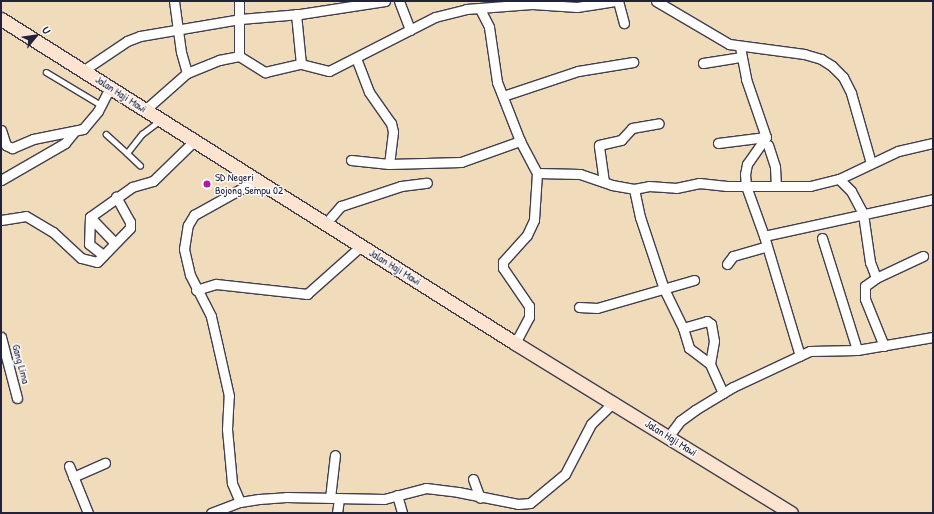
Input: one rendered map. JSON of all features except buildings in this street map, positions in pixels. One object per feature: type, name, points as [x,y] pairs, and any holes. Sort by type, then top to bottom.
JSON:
[{"type":"street","points":[[174,1],[179,28],[181,52],[187,73]]},
{"type":"street","points":[[239,1],[240,19],[238,35],[240,56]]},
{"type":"street","points":[[84,70],[134,38],[179,28],[240,19],[296,14],[385,1]]},
{"type":"street","points":[[399,1],[410,30]]},
{"type":"street","points":[[145,110],[187,73],[219,60],[240,56],[264,72],[301,64],[325,71],[356,58],[435,18],[460,10],[480,10],[494,3],[568,7],[614,1]]},
{"type":"street","points":[[618,1],[624,23]]},
{"type":"street","points":[[656,1],[708,34],[740,47],[804,54],[820,59],[838,71],[851,93],[871,163]]},
{"type":"street","points":[[480,10],[489,27],[495,75],[520,140],[537,173],[534,220],[527,235],[503,262],[503,268],[529,306],[529,317],[515,343]]},
{"type":"street","points":[[296,14],[301,64]]},
{"type":"street","name":"Jalan Haji Mawi","points":[[1,19],[515,343],[614,402],[791,513]]},
{"type":"street","points":[[740,47],[775,167],[776,186]]},
{"type":"street","points":[[703,63],[742,57]]},
{"type":"street","points":[[356,58],[369,92],[391,123],[393,132],[389,164]]},
{"type":"street","points":[[503,96],[578,71],[633,62]]},
{"type":"street","points":[[1,130],[9,148],[33,139],[83,129],[101,105],[110,87]]},
{"type":"street","points":[[604,182],[599,145],[621,140],[632,128],[659,124]]},
{"type":"street","points":[[1,180],[65,143],[74,132]]},
{"type":"street","points":[[351,160],[389,164],[461,162],[520,140]]},
{"type":"street","points":[[90,217],[132,187],[153,181],[194,141]]},
{"type":"street","points":[[718,143],[767,141]]},
{"type":"street","points":[[767,141],[747,164],[745,174],[746,186],[764,236],[800,356]]},
{"type":"street","points":[[537,173],[580,174],[604,182],[634,189],[649,186],[676,188],[699,183],[746,186],[810,186],[839,179],[898,151],[933,143]]},
{"type":"street","points":[[839,179],[851,191],[863,214],[870,262],[876,278]]},
{"type":"street","points":[[240,502],[232,483],[228,445],[229,396],[211,316],[196,290],[184,249],[190,219],[199,211],[236,194],[257,180]]},
{"type":"street","points":[[326,223],[341,206],[401,186],[426,183]]},
{"type":"street","points":[[634,189],[640,217],[664,289],[683,328],[691,351],[710,364]]},
{"type":"street","points":[[1,220],[28,217],[52,232],[88,262],[98,262],[114,243],[129,230],[130,225],[116,197]]},
{"type":"street","points":[[764,236],[933,199]]},
{"type":"street","points":[[90,217],[114,243]]},
{"type":"street","points":[[90,217],[89,244],[103,255]]},
{"type":"street","points":[[822,238],[857,350]]},
{"type":"street","points":[[196,290],[216,284],[307,294],[362,246]]},
{"type":"street","points":[[727,264],[734,256],[767,246]]},
{"type":"street","points":[[884,346],[864,294],[865,286],[876,278],[923,256]]},
{"type":"street","points":[[579,307],[597,308],[694,280]]},
{"type":"street","points":[[683,328],[710,322],[714,330],[710,364],[723,393]]},
{"type":"street","name":"Gang Lima","points":[[1,337],[17,398]]},
{"type":"street","points":[[668,437],[680,421],[723,393],[800,356],[817,350],[857,350],[933,337]]},
{"type":"street","points":[[211,513],[240,502],[286,497],[384,499],[426,488],[458,492],[480,498],[518,504],[534,501],[567,471],[591,424],[614,402]]},
{"type":"street","points":[[335,456],[334,498],[337,513]]},
{"type":"street","points":[[74,477],[105,463]]},
{"type":"street","points":[[70,466],[88,513]]},
{"type":"street","points":[[473,479],[480,498]]},
{"type":"street","points":[[397,495],[402,513]]},
{"type":"lane","points":[[46,72],[101,105]]},
{"type":"lane","points":[[127,153],[142,134],[160,120]]},
{"type":"lane","points":[[106,134],[140,165]]},
{"type":"place","name":"SD Negeri Bojong Sempu 02","points":[[207,184]]}]
